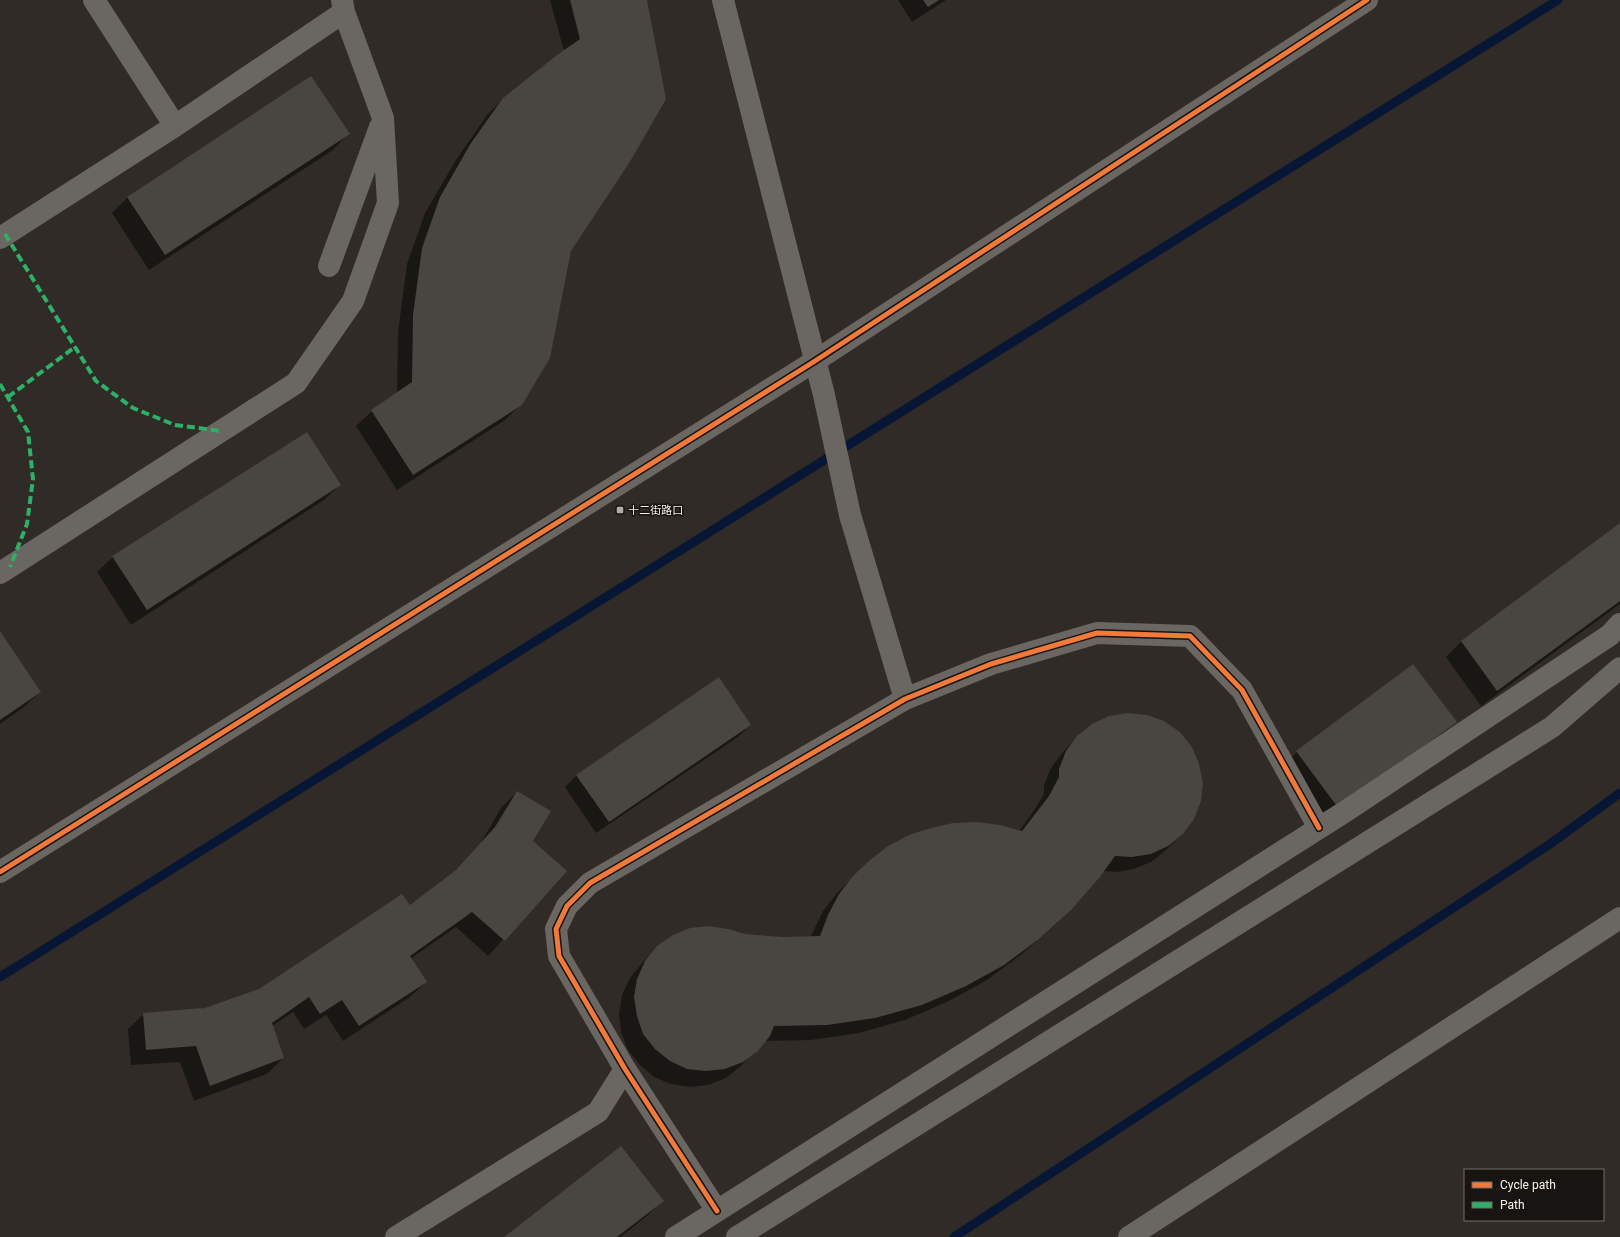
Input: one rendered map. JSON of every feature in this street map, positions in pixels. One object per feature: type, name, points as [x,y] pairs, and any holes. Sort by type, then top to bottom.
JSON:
[{"type":"street","points":[[94,0],[175,126]]},
{"type":"street","points":[[723,0],[824,395],[850,515],[904,699]]},
{"type":"street","points":[[0,872],[815,361],[1367,0]]},
{"type":"street","points":[[0,238],[175,126],[343,6],[384,118],[388,203],[352,301],[296,382],[0,573]]},
{"type":"street","points":[[329,266],[384,118]]},
{"type":"street","points":[[676,1237],[1319,828],[1610,635],[1620,624]]},
{"type":"street","points":[[717,1211],[624,1069],[559,956],[556,930],[567,906],[590,883],[904,699],[991,664],[1097,633],[1190,636],[1242,690],[1319,828]]},
{"type":"street","points":[[737,1237],[1552,727],[1620,668]]},
{"type":"street","points":[[1129,1237],[1620,918]]},
{"type":"street","points":[[396,1237],[598,1112],[624,1069]]},
{"type":"building","points":[[570,0],[647,0],[666,99],[631,160],[571,251],[550,358],[522,405],[413,475],[371,410],[412,382],[413,315],[422,248],[440,197],[471,143],[503,98],[557,55],[580,39]]},
{"type":"building","points":[[923,0],[939,0],[928,7]]},
{"type":"building","points":[[311,76],[350,134],[165,255],[127,197]]},
{"type":"building","points":[[307,432],[341,485],[147,610],[112,556]]},
{"type":"building","points":[[1620,523],[1620,601],[1497,691],[1461,641]]},
{"type":"building","points":[[0,631],[41,692],[0,720]]},
{"type":"building","points":[[1413,664],[1457,722],[1339,809],[1296,751]]},
{"type":"building","points":[[719,677],[751,725],[609,822],[576,775]]},
{"type":"building","points":[[1128,713],[1147,715],[1164,721],[1180,732],[1192,747],[1199,764],[1203,783],[1201,801],[1194,819],[1183,834],[1168,846],[1151,854],[1132,857],[1115,856],[1099,878],[1071,910],[1039,939],[1004,965],[966,986],[922,1005],[875,1018],[827,1025],[774,1026],[770,1036],[758,1051],[743,1062],[725,1069],[706,1071],[687,1069],[670,1061],[655,1049],[643,1034],[637,1016],[634,997],[637,979],[645,961],[657,946],[673,935],[690,928],[709,926],[745,934],[782,937],[820,936],[828,915],[839,894],[853,876],[888,846],[909,835],[953,823],[977,822],[1000,825],[1022,831],[1049,796],[1059,777],[1059,769],[1066,751],[1077,736],[1092,724],[1109,716]]},
{"type":"building","points":[[517,791],[551,811],[533,841],[567,871],[505,941],[472,912],[410,956],[427,982],[359,1026],[342,1000],[320,1014],[309,997],[272,1023],[284,1058],[210,1086],[196,1046],[146,1050],[143,1013],[202,1009],[259,989],[402,894],[410,905],[456,870],[495,827]]},
{"type":"building","points":[[621,1146],[664,1201],[617,1237],[504,1237]]},
{"type":"waterway","points":[[0,977],[1558,0]]},
{"type":"waterway","points":[[954,1237],[1550,844],[1620,793]]},
{"type":"marked path","points":[[5,234],[96,381],[133,408],[175,425],[221,431]]},
{"type":"marked path","points":[[8,397],[75,347]]},
{"type":"marked path","points":[[0,384],[28,432],[33,479],[27,524],[10,567]]},
{"type":"cycle path","points":[[0,872],[815,361],[1367,0]]},
{"type":"cycle path","points":[[717,1211],[625,1069],[559,956],[556,929],[567,906],[590,883],[905,699],[991,664],[1097,633],[1190,636],[1242,690],[1319,828]]},
{"type":"place","name":"十二街路口","points":[[620,510]]}]
